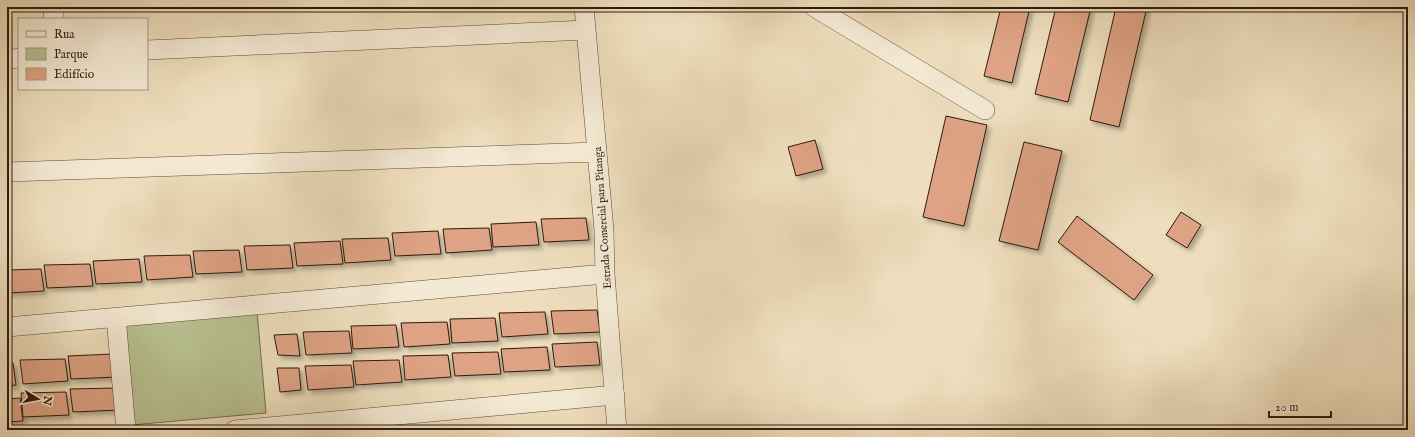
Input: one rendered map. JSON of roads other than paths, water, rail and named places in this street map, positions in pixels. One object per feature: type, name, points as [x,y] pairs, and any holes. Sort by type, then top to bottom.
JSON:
[{"type":"street","points":[[53,18],[54,7]]},
{"type":"street","name":"Estrada Comercial para Pitanga","points":[[584,7],[604,230],[605,274],[617,430]]},
{"type":"street","points":[[814,7],[985,110]]},
{"type":"street","points":[[148,50],[586,30]]},
{"type":"street","points":[[7,60],[18,58]]},
{"type":"street","points":[[7,172],[597,152]]},
{"type":"street","points":[[7,328],[605,274]]},
{"type":"street","points":[[116,317],[126,430]]},
{"type":"street","points":[[235,430],[615,395]]}]
